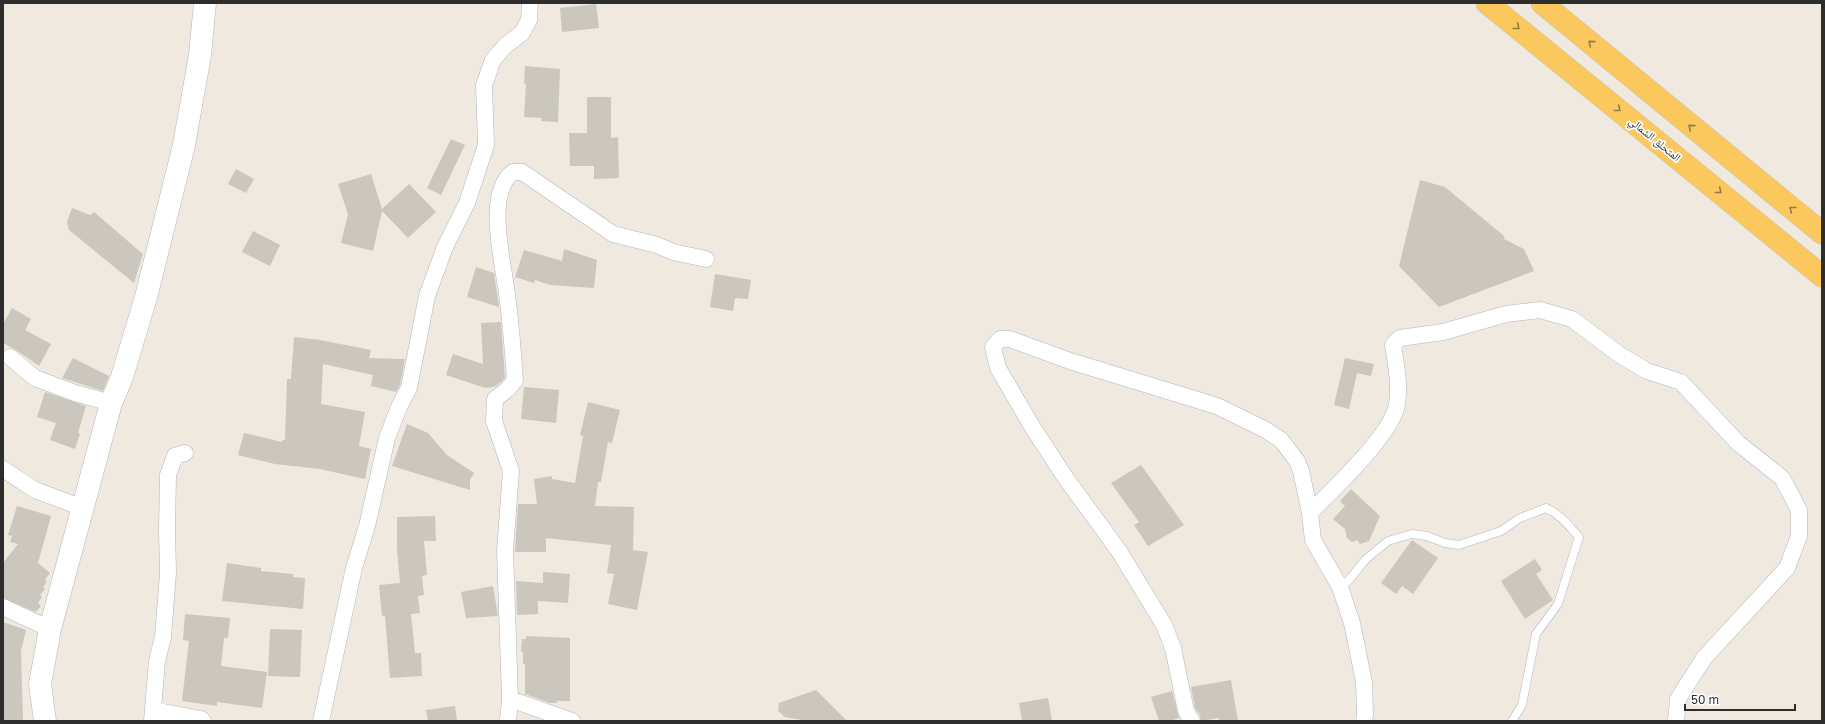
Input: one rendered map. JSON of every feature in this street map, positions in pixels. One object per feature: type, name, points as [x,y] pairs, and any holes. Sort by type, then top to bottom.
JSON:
[{"type":"highway","name":"المتحلق الشمالي","points":[[1487,3],[1822,276]]},
{"type":"highway","points":[[1542,3],[1822,233]]},
{"type":"main road","points":[[44,721],[40,684],[50,629],[84,508],[111,403],[122,377],[146,297],[184,145],[200,55],[205,3]]},
{"type":"street","points":[[321,721],[354,568],[367,526],[387,438],[409,388],[427,296],[445,247],[467,203],[486,145],[484,85],[493,60],[506,45],[522,33],[529,20],[530,3]]},
{"type":"street","points":[[508,721],[510,699],[505,551],[511,471],[494,421],[496,399],[508,389],[515,380],[507,294],[502,264],[497,212],[503,182],[512,172],[522,172],[613,234],[656,245],[673,252],[706,259]]},
{"type":"street","points":[[1310,513],[1353,469],[1391,422],[1397,404],[1397,370],[1393,345],[1400,338],[1443,332],[1506,314],[1540,310],[1572,319],[1620,355],[1647,371],[1681,382],[1738,443],[1782,478],[1799,510],[1798,536],[1787,568],[1704,658],[1678,699],[1676,721]]},
{"type":"street","points":[[1192,721],[1186,711],[1173,648],[1164,625],[1119,551],[1067,480],[1033,428],[998,368],[993,347],[1000,339],[1010,339],[1070,361],[1217,406],[1253,423],[1281,440],[1297,461],[1301,471],[1310,513],[1313,540],[1340,587],[1352,623],[1364,682],[1364,721]]},
{"type":"street","points":[[10,357],[35,378],[75,393],[111,403]]},
{"type":"street","points":[[185,453],[175,456],[168,475],[166,530],[168,573],[163,637],[157,661],[152,716],[184,715],[203,721]]},
{"type":"street","points":[[3,469],[35,490],[84,508]]},
{"type":"street","points":[[3,607],[50,629]]},
{"type":"street","points":[[510,699],[572,721]]},
{"type":"lane","points":[[1340,587],[1349,580],[1366,559],[1388,541],[1412,534],[1427,536],[1445,543],[1459,545],[1501,531],[1520,518],[1546,508],[1553,511],[1564,520],[1579,537],[1558,604],[1536,634],[1522,705],[1512,721]]},
{"type":"building","points":[[596,4],[599,28],[562,32],[560,8]]},
{"type":"building","points":[[525,66],[560,69],[558,122],[541,121],[542,118],[524,117],[526,84],[524,83]]},
{"type":"building","points":[[587,97],[611,97],[611,138],[618,137],[619,178],[594,179],[594,166],[570,166],[569,133],[587,133]]},
{"type":"building","points":[[451,139],[465,145],[441,195],[427,188]]},
{"type":"building","points":[[236,169],[254,179],[246,193],[228,184]]},
{"type":"building","points":[[371,174],[382,209],[409,184],[436,212],[408,238],[382,211],[373,251],[341,243],[348,214],[338,184]]},
{"type":"building","points":[[1420,180],[1445,187],[1504,236],[1504,239],[1524,249],[1534,271],[1439,307],[1399,266]]},
{"type":"building","points":[[72,208],[90,215],[94,212],[143,254],[134,283],[69,230],[67,222]]},
{"type":"building","points":[[253,231],[280,245],[270,266],[242,252]]},
{"type":"building","points":[[564,249],[597,260],[594,288],[550,285],[535,280],[534,283],[515,277],[524,250],[562,261]]},
{"type":"building","points":[[476,267],[494,273],[499,307],[467,297]]},
{"type":"building","points":[[715,274],[751,280],[748,299],[735,298],[733,311],[710,307]]},
{"type":"building","points":[[12,308],[31,319],[25,330],[51,344],[39,366],[3,343],[3,324]]},
{"type":"building","points":[[501,322],[505,378],[501,382],[494,387],[485,388],[446,375],[453,354],[483,364],[481,323]]},
{"type":"building","points":[[294,337],[320,340],[371,350],[369,358],[405,359],[400,385],[396,392],[371,386],[373,375],[323,364],[321,404],[365,412],[359,446],[371,449],[365,479],[320,469],[275,464],[238,455],[244,433],[282,442],[282,440],[285,440],[287,379],[291,379]]},
{"type":"building","points":[[73,358],[109,376],[103,391],[62,378]]},
{"type":"building","points":[[1345,358],[1374,364],[1371,376],[1357,373],[1349,409],[1334,405]]},
{"type":"building","points":[[524,387],[559,390],[556,423],[521,419]]},
{"type":"building","points":[[45,392],[86,406],[75,449],[50,440],[56,423],[37,417]]},
{"type":"building","points":[[588,402],[620,410],[612,443],[608,442],[601,482],[598,482],[595,506],[634,507],[633,550],[648,552],[637,610],[608,604],[614,574],[607,573],[611,545],[546,538],[546,552],[515,552],[518,504],[537,504],[534,479],[552,476],[552,479],[575,483],[583,436],[580,435]]},
{"type":"building","points":[[407,424],[428,433],[447,455],[474,473],[470,480],[470,490],[392,466]]},
{"type":"building","points":[[1141,465],[1184,525],[1148,546],[1134,525],[1139,522],[1111,483]]},
{"type":"building","points":[[1351,489],[1380,516],[1369,541],[1360,544],[1357,540],[1352,542],[1347,538],[1345,529],[1333,519],[1345,506],[1340,501]]},
{"type":"building","points":[[17,506],[51,516],[38,563],[50,573],[45,580],[47,581],[43,587],[45,589],[40,595],[42,597],[38,603],[41,606],[36,612],[3,598],[3,563],[18,544],[10,542],[12,536],[8,535]]},
{"type":"building","points":[[435,516],[436,541],[424,541],[427,575],[422,576],[424,595],[418,596],[420,613],[411,614],[415,653],[421,653],[422,676],[390,678],[385,616],[382,616],[379,585],[400,583],[397,549],[397,517]]},
{"type":"building","points":[[1412,540],[1438,558],[1413,594],[1402,586],[1396,594],[1381,583]]},
{"type":"building","points":[[1535,559],[1542,570],[1536,574],[1553,600],[1525,619],[1501,581]]},
{"type":"building","points":[[227,563],[261,568],[261,571],[293,574],[293,577],[305,578],[303,609],[222,601]]},
{"type":"building","points":[[543,572],[570,574],[568,603],[538,601],[538,614],[517,615],[516,581],[543,583]]},
{"type":"building","points":[[493,586],[498,616],[466,618],[461,592]]},
{"type":"building","points":[[185,614],[230,618],[228,638],[224,638],[221,666],[267,672],[262,708],[217,702],[217,706],[182,701],[189,641],[183,640]]},
{"type":"building","points":[[3,622],[26,630],[21,651],[23,721],[3,721]]},
{"type":"building","points":[[270,629],[302,630],[300,677],[268,676]]},
{"type":"building","points":[[526,636],[570,638],[570,701],[557,701],[557,703],[550,703],[525,694],[525,664],[523,664],[523,652],[521,652],[522,639],[526,639]]},
{"type":"building","points":[[1231,680],[1238,721],[1219,721],[1219,718],[1201,721],[1199,712],[1198,713],[1195,708],[1191,687]]},
{"type":"building","points":[[816,690],[847,721],[808,721],[785,717],[778,711],[779,703]]},
{"type":"building","points":[[1172,691],[1179,718],[1170,721],[1159,721],[1151,697]]},
{"type":"building","points":[[1048,698],[1052,721],[1022,721],[1019,703]]},
{"type":"building","points":[[455,706],[457,721],[428,721],[426,710]]}]
